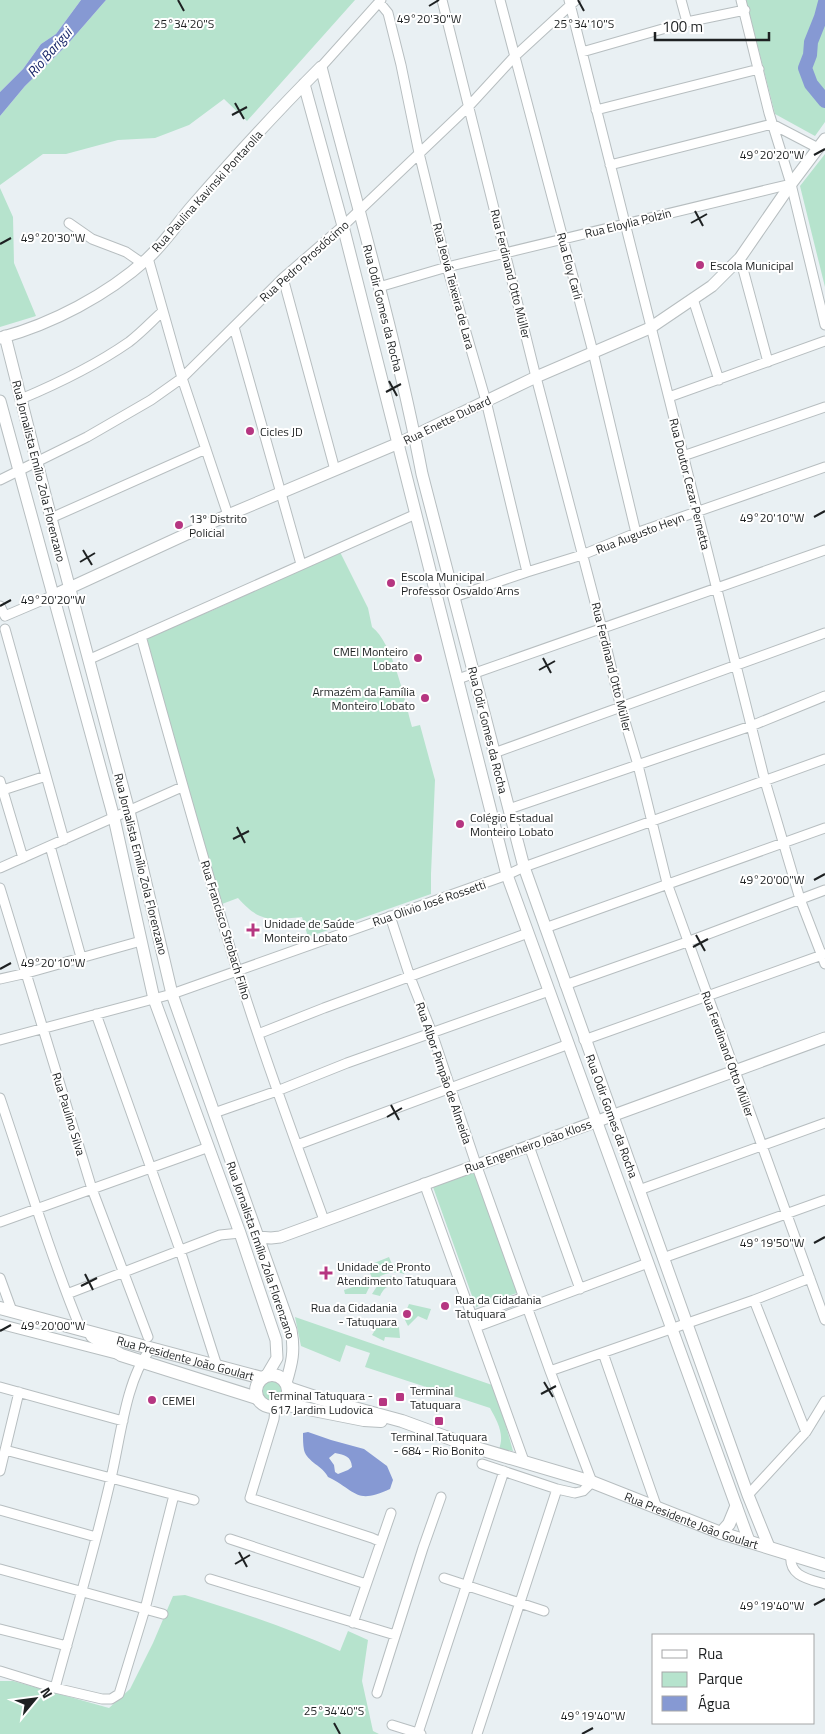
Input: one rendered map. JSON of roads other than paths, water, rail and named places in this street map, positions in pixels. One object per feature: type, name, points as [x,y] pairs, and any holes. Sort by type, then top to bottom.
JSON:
[{"type":"main road","name":"Rua Presidente João Goulart","points":[[6,1310],[217,1366],[265,1376],[278,1376],[287,1385],[321,1399],[402,1421],[473,1446],[592,1482],[721,1533],[825,1565]]},
{"type":"main road","name":"Rua Presidente João Goulart","points":[[82,1330],[121,1355],[257,1398],[264,1406],[279,1406],[364,1420],[402,1421]]},
{"type":"main road","name":"Rua Presidente João Goulart","points":[[257,1398],[256,1387],[265,1376]]},
{"type":"main road","points":[[279,1406],[288,1397],[287,1385]]},
{"type":"main road","points":[[721,1533],[729,1524],[736,1507]]},
{"type":"street","name":"Rua Ferdinand Otto Müller","points":[[442,0],[536,377],[668,885],[825,1320]]},
{"type":"street","name":"Rua Eloy Carli","points":[[500,0],[593,352],[636,533]]},
{"type":"street","points":[[681,0],[687,22]]},
{"type":"street","points":[[741,0],[772,124],[791,184],[825,324]]},
{"type":"street","name":"Rua Paulina Kavinski Pontarolla","points":[[2,337],[52,319],[86,302],[118,282],[145,260],[380,1]]},
{"type":"street","name":"Rua Jeová Teixeira de Lara","points":[[380,1],[388,13],[447,267],[486,401],[527,572]]},
{"type":"street","name":"Rua Pedro Prosdócimo","points":[[0,480],[87,437],[143,405],[182,378],[283,278],[343,226],[469,106],[514,57],[572,2]]},
{"type":"street","name":"Rua Doutor Cezar Pernetta","points":[[572,2],[582,52],[624,224],[765,781],[800,899],[823,954],[825,964]]},
{"type":"street","points":[[582,52],[687,22],[745,10]]},
{"type":"street","name":"Rua Odir Gomes da Rocha","points":[[321,67],[379,287],[415,436],[422,474],[524,867],[686,1324],[748,1495],[769,1547]]},
{"type":"street","points":[[596,110],[759,69]]},
{"type":"street","name":"Rua Odir Gomes da Rocha","points":[[304,84],[399,444],[507,875],[749,1541]]},
{"type":"street","points":[[610,165],[772,124],[822,144]]},
{"type":"street","name":"Rua Enette Dubard","points":[[0,606],[5,616],[52,596],[228,515],[399,444],[536,377],[650,328],[712,286],[740,258],[791,184],[822,144]]},
{"type":"street","name":"Rua Eloylia Polzin","points":[[379,287],[505,252],[791,184]]},
{"type":"street","points":[[69,223],[92,239],[145,260],[163,310],[182,378],[228,515]]},
{"type":"street","points":[[740,258],[768,362]]},
{"type":"street","points":[[283,278],[334,470]]},
{"type":"street","points":[[693,299],[720,380]]},
{"type":"street","points":[[21,399],[57,384],[96,363],[130,341],[163,310]]},
{"type":"street","points":[[234,327],[301,564]]},
{"type":"street","name":"Rua Jornalista Emílio Zola Florenzano","points":[[2,337],[21,399],[51,518],[90,659],[172,994],[289,1324],[294,1346],[287,1385]]},
{"type":"street","points":[[669,397],[825,341]]},
{"type":"street","name":"Rua Jornalista Emílio Zola Florenzano","points":[[1,405],[114,818],[154,999],[209,1146],[276,1340],[277,1358],[265,1376]]},
{"type":"street","points":[[683,456],[825,407]]},
{"type":"street","points":[[51,518],[206,449]]},
{"type":"street","name":"Rua Augusto Heyn","points":[[454,597],[582,555],[636,533],[825,467]]},
{"type":"street","points":[[90,659],[416,514]]},
{"type":"street","points":[[458,679],[825,550]]},
{"type":"street","points":[[5,628],[64,840]]},
{"type":"street","points":[[494,753],[621,708],[735,664],[825,633]]},
{"type":"street","name":"Rua Francisco Strobach Filho","points":[[141,636],[182,787],[238,971],[277,1091],[324,1220]]},
{"type":"street","points":[[509,809],[751,726],[825,696]]},
{"type":"street","name":"Rua Olivio José Rossetti","points":[[0,1040],[172,994],[825,759]]},
{"type":"street","points":[[22,858],[1,786],[46,776]]},
{"type":"street","points":[[0,868],[182,787]]},
{"type":"street","points":[[545,928],[825,828]]},
{"type":"street","points":[[50,846],[81,957]]},
{"type":"street","name":"Rua Paulino Silva","points":[[0,888],[92,1189],[148,1337]]},
{"type":"street","points":[[565,985],[825,890]]},
{"type":"street","name":"Rua Albor Pimpão de Almeida","points":[[390,916],[476,1164],[592,1482]]},
{"type":"street","points":[[258,1034],[528,933]]},
{"type":"street","points":[[0,978],[27,973],[141,941]]},
{"type":"street","points":[[584,1040],[823,954]]},
{"type":"street","points":[[214,1114],[347,1063],[549,991]]},
{"type":"street","points":[[96,1014],[180,1250],[217,1366]]},
{"type":"street","name":"Rua Engenheiro João Kloss","points":[[258,1237],[280,1237],[825,1038]]},
{"type":"street","points":[[297,1145],[569,1044]]},
{"type":"street","points":[[0,1098],[36,1209],[82,1330]]},
{"type":"street","points":[[638,1190],[825,1123]]},
{"type":"street","points":[[0,1222],[209,1146]]},
{"type":"street","points":[[529,1146],[580,1289]]},
{"type":"street","points":[[424,1183],[524,1461]]},
{"type":"street","points":[[225,1192],[232,1185],[240,1186]]},
{"type":"street","points":[[663,1258],[825,1200]]},
{"type":"street","points":[[67,1294],[180,1250],[220,1236],[240,1233]]},
{"type":"street","points":[[476,1327],[648,1263]]},
{"type":"street","points":[[0,1278],[6,1310]]},
{"type":"street","points":[[550,1371],[754,1300],[810,1278]]},
{"type":"street","points":[[472,1316],[524,1297]]},
{"type":"street","points":[[754,1300],[806,1432]]},
{"type":"street","name":"Rua Presidente João Goulart","points":[[0,1324],[121,1355]]},
{"type":"street","points":[[55,1688],[96,1537],[135,1375],[149,1351],[158,1349]]},
{"type":"street","points":[[603,1353],[657,1508]]},
{"type":"street","points":[[0,1387],[123,1421]]},
{"type":"street","points":[[0,1471],[19,1392]]},
{"type":"street","points":[[748,1495],[806,1432],[825,1401]]},
{"type":"street","points":[[279,1406],[250,1498],[380,1542]]},
{"type":"street","points":[[5,1450],[194,1500]]},
{"type":"street","points":[[482,1464],[557,1489],[576,1492],[583,1491],[592,1482]]},
{"type":"street","points":[[392,1724],[419,1734],[504,1471]]},
{"type":"street","points":[[477,1734],[557,1489]]},
{"type":"street","points":[[0,1672],[102,1699],[111,1699],[119,1694],[145,1609],[174,1495]]},
{"type":"street","points":[[377,1693],[441,1496]]},
{"type":"street","points":[[0,1510],[96,1537]]},
{"type":"street","points":[[353,1623],[391,1513]]},
{"type":"street","points":[[230,1540],[366,1584]]},
{"type":"street","points":[[791,1554],[792,1566],[797,1573],[803,1577],[825,1584]]},
{"type":"street","points":[[0,1569],[163,1614]]},
{"type":"street","points":[[444,1578],[544,1611]]},
{"type":"street","points":[[210,1579],[395,1635]]},
{"type":"street","points":[[0,1629],[67,1646]]},
{"type":"water","name":"Rio Barigui","points":[[81,0],[106,0],[66,46],[25,86],[0,116],[0,92],[23,69],[41,44],[56,34]]},
{"type":"water","points":[[308,1432],[364,1449],[387,1466],[393,1480],[390,1489],[378,1494],[363,1496],[328,1477],[323,1470],[308,1458],[304,1448],[303,1433]],"holes":[[[335,1453],[349,1458],[352,1467],[338,1474],[335,1472],[334,1465],[329,1458]]]},
{"type":"waterway","points":[[825,2],[811,42],[810,55],[805,68],[811,84],[825,101]]},
{"type":"place","name":"Escola Municipal","points":[[700,265]]},
{"type":"place","name":"Cicles JD","points":[[250,431]]},
{"type":"place","name":"13º Distrito Policial","points":[[179,525]]},
{"type":"place","name":"Escola Municipal Professor Osvaldo Arns","points":[[391,583]]},
{"type":"place","name":"CMEI Monteiro Lobato","points":[[418,658]]},
{"type":"place","name":"Armazém da Família Monteiro Lobato","points":[[425,698]]},
{"type":"place","name":"Colégio Estadual Monteiro Lobato","points":[[460,824]]},
{"type":"place","name":"Unidade de Saúde Monteiro Lobato","points":[[253,930]]},
{"type":"place","name":"Unidade de Pronto Atendimento Tatuquara","points":[[326,1273]]},
{"type":"place","name":"Rua da Cidadania Tatuquara","points":[[445,1306]]},
{"type":"place","name":"Rua da Cidadania - Tatuquara","points":[[407,1314]]},
{"type":"place","name":"Terminal Tatuquara","points":[[400,1397]]},
{"type":"place","name":"CEMEI","points":[[152,1400]]},
{"type":"place","name":"Terminal Tatuquara - 617 Jardim Ludovica","points":[[383,1402]]},
{"type":"place","name":"Terminal Tatuquara - 684 - Rio Bonito","points":[[439,1421]]}]
